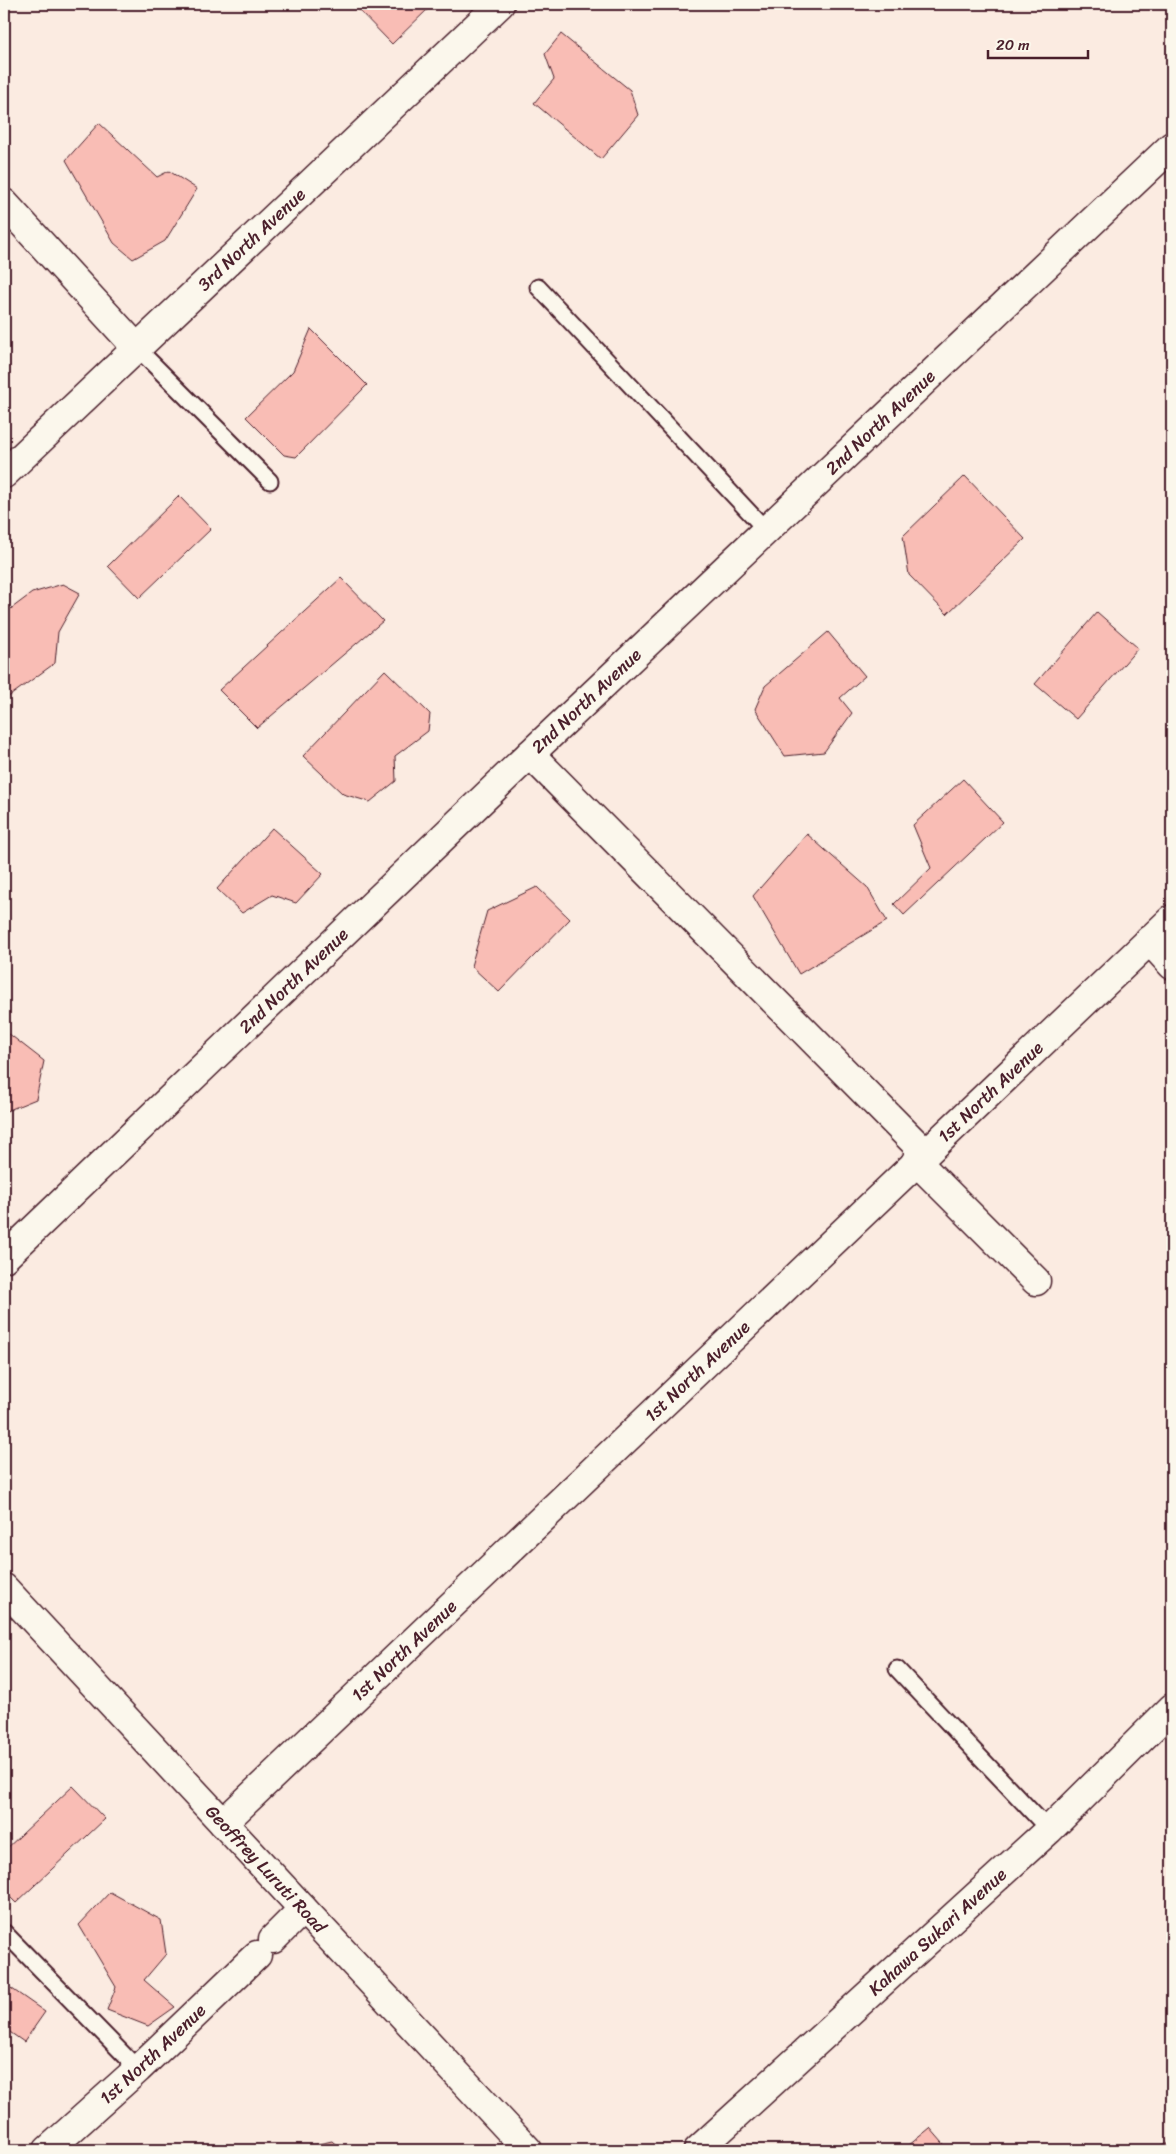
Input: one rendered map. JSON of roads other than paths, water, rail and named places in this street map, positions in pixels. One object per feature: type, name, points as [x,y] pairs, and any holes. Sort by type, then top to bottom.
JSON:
[{"type":"street","name":"3rd North Avenue","points":[[4,474],[500,4]]},
{"type":"street","name":"2nd North Avenue","points":[[4,1258],[530,754],[1172,146]]},
{"type":"street","points":[[4,203],[136,347]]},
{"type":"street","points":[[530,754],[921,1157],[1036,1281]]},
{"type":"street","name":"1st North Avenue","points":[[223,1823],[1172,918]]},
{"type":"street","points":[[1149,940],[1172,965]]},
{"type":"street","name":"Geoffrey Luruti Road","points":[[4,1588],[528,2150]]},
{"type":"street","name":"Kahawa Sukari Avenue","points":[[698,2150],[1049,1830],[1172,1708]]},
{"type":"street","name":"1st North Avenue","points":[[48,2150],[138,2069],[303,1909]]},
{"type":"lane","points":[[538,287],[766,530]]},
{"type":"lane","points":[[136,347],[270,481]]},
{"type":"lane","points":[[897,1669],[1049,1830]]},
{"type":"lane","points":[[4,1932],[138,2069]]}]
